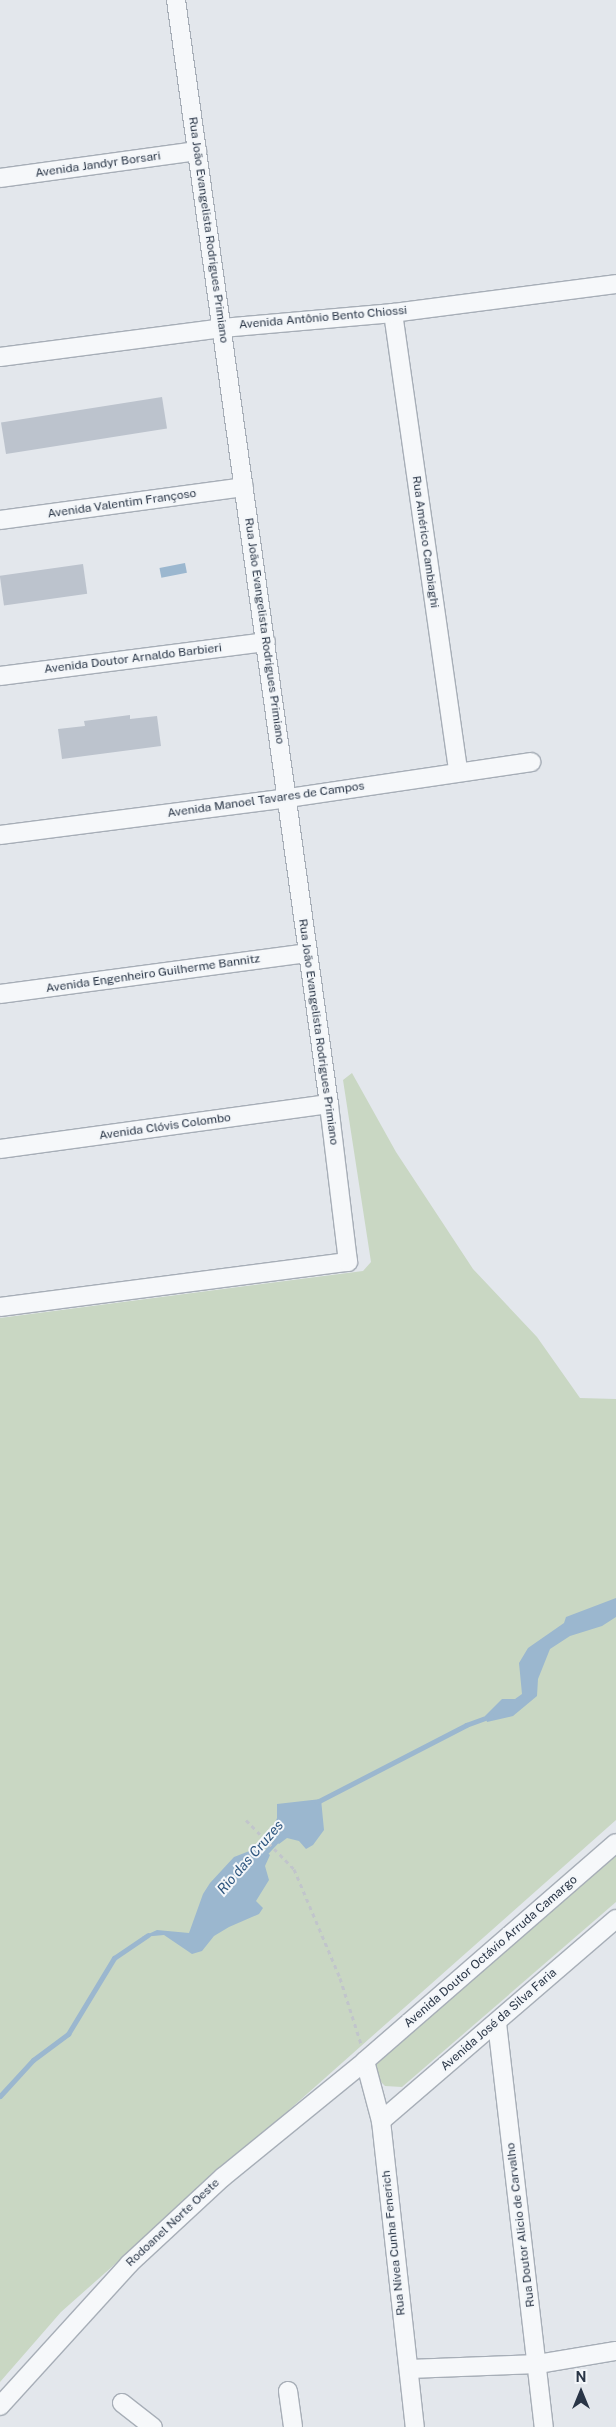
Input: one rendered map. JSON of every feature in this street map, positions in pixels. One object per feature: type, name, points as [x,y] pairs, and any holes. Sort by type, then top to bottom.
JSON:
[{"type":"street","name":"Rua João Evangelista Rodrigues Primiano","points":[[0,1307],[348,1262],[288,798],[176,0]]},
{"type":"street","name":"Avenida Jandyr Borsari","points":[[0,178],[197,151]]},
{"type":"street","name":"Avenida Antônio Bento Chiossi","points":[[0,357],[222,328],[393,313],[616,284]]},
{"type":"street","name":"Rua Américo Cambiaghi","points":[[393,313],[458,771]]},
{"type":"street","name":"Avenida Valentim Françoso","points":[[0,520],[244,488]]},
{"type":"street","name":"Avenida Doutor Arnaldo Barbieri","points":[[0,676],[266,642]]},
{"type":"street","name":"Avenida Manoel Tavares de Campos","points":[[0,835],[288,798],[458,771],[531,762]]},
{"type":"street","name":"Avenida Engenheiro Guilherme Bannitz","points":[[0,994],[307,953]]},
{"type":"street","name":"Avenida Clóvis Colombo","points":[[0,1149],[329,1104]]},
{"type":"street","name":"Avenida Doutor Octávio Arruda Camargo","points":[[365,2061],[616,1843]]},
{"type":"street","name":"Avenida José da Silva Faria","points":[[381,2121],[615,1925]]},
{"type":"street","name":"Rua Doutor Alicio de Carvalho","points":[[497,2023],[544,2427]]},
{"type":"street","name":"Rua Nívea Cunha Fenerich","points":[[365,2061],[381,2121],[415,2427]]},
{"type":"street","name":"Rodoanel Norte Oeste","points":[[0,2406],[128,2264],[223,2177],[365,2061]]},
{"type":"street","points":[[409,2369],[538,2364],[616,2351]]},
{"type":"street","points":[[288,2392],[293,2427]]},
{"type":"street","points":[[122,2403],[153,2427]]},
{"type":"path","points":[[246,1820],[265,1841],[280,1852],[294,1869],[310,1902],[354,2014],[365,2061]]},
{"type":"green space","points":[[352,1073],[396,1152],[473,1269],[537,1337],[580,1398],[616,1399],[616,1820],[61,2312],[0,2382],[0,1318],[363,1271],[371,1262],[343,1080]]},
{"type":"green space","points":[[616,1853],[616,1902],[402,2087],[385,2086],[379,2080],[375,2067],[379,2058]]},
{"type":"water","points":[[185,563],[187,573],[161,578],[159,568]]},
{"type":"water","points":[[616,1598],[616,1617],[602,1626],[570,1636],[550,1649],[538,1679],[537,1696],[513,1716],[487,1722],[485,1716],[502,1699],[515,1699],[522,1694],[519,1663],[528,1648],[564,1623],[566,1617]]},
{"type":"water","points":[[321,1799],[324,1830],[313,1845],[306,1849],[299,1841],[287,1838],[279,1844],[270,1836],[277,1818],[277,1804]]},
{"type":"water","points":[[260,1847],[270,1855],[265,1866],[269,1880],[256,1901],[263,1908],[259,1914],[229,1927],[214,1936],[202,1951],[192,1954],[164,1935],[142,1937],[157,1930],[189,1933],[203,1894],[210,1883],[234,1857]]},
{"type":"building","points":[[162,397],[167,429],[6,454],[1,422]]},
{"type":"building","points":[[83,564],[87,594],[4,605],[0,576]]},
{"type":"building","points":[[130,715],[130,719],[157,716],[161,746],[62,759],[58,729],[85,726],[84,721]]},
{"type":"waterway","name":"Rio das Cruzes","points":[[317,1802],[466,1725],[491,1716]]},
{"type":"waterway","name":"Rio das Cruzes","points":[[262,1856],[280,1837]]},
{"type":"waterway","name":"Rio das Cruzes","points":[[0,2096],[33,2060],[68,2034],[114,1958],[148,1935]]}]
